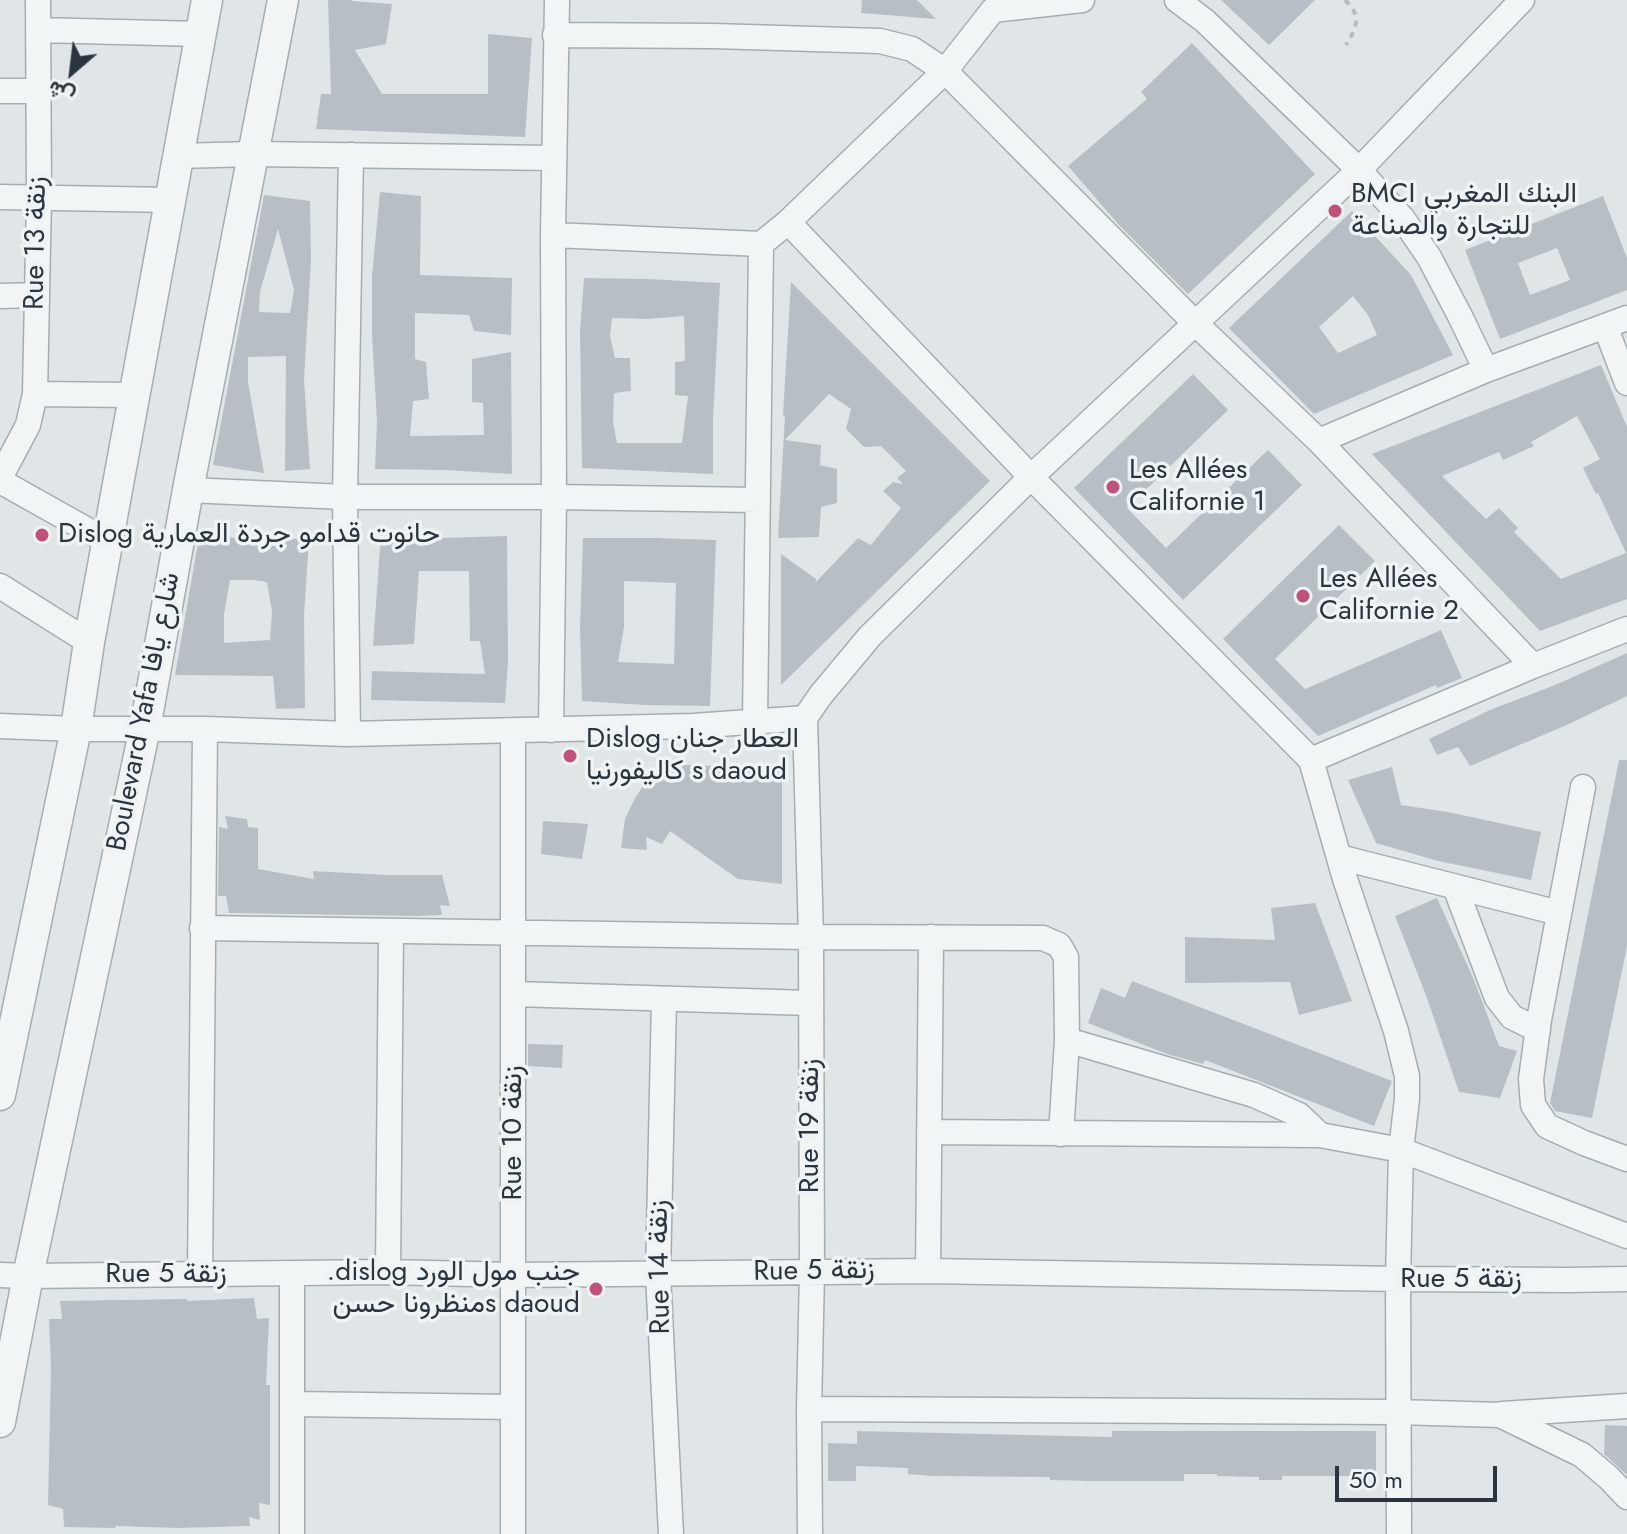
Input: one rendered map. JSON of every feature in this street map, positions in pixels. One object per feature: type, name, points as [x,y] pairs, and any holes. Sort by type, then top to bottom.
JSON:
[{"type":"street","name":"Rue 13 زنقة","points":[[0,480],[28,425],[35,394],[39,197],[38,0]]},
{"type":"street","points":[[0,1095],[76,729],[107,541],[207,0]]},
{"type":"street","name":"Boulevard Yafa شارع يافا","points":[[0,1422],[14,1275],[145,728],[283,0]]},
{"type":"street","points":[[551,730],[557,0]]},
{"type":"street","points":[[553,235],[761,244],[788,222],[945,71],[989,5],[1082,0]]},
{"type":"street","points":[[1177,0],[1205,21],[1359,170],[1403,219],[1429,257],[1486,370]]},
{"type":"street","points":[[0,726],[348,734],[693,726],[805,718],[870,636],[1031,477],[1359,170],[1522,0]]},
{"type":"street","points":[[38,30],[201,34]]},
{"type":"street","points":[[555,35],[880,41],[912,49],[945,71],[1195,323],[1319,441],[1533,666]]},
{"type":"street","points":[[0,91],[38,91]]},
{"type":"street","points":[[348,734],[345,497],[351,155]]},
{"type":"street","points":[[179,156],[554,158]]},
{"type":"street","points":[[0,197],[171,200]]},
{"type":"street","points":[[788,222],[1031,477],[1311,760],[1396,1031],[1407,1076],[1401,1150],[1398,1279],[1399,1534]]},
{"type":"street","points":[[755,722],[761,244]]},
{"type":"street","points":[[0,296],[36,295]]},
{"type":"street","points":[[1319,441],[1486,370],[1616,322],[1627,383]]},
{"type":"street","points":[[35,394],[134,395]]},
{"type":"street","points":[[0,480],[107,541]]},
{"type":"street","points":[[188,490],[345,497],[758,500]]},
{"type":"street","points":[[0,586],[89,642]]},
{"type":"street","points":[[1311,760],[1627,629]]},
{"type":"street","name":"Rue 19 زنقة","points":[[805,718],[811,937],[810,1534]]},
{"type":"street","points":[[200,1274],[205,729]]},
{"type":"street","name":"Rue 10 زنقة","points":[[513,732],[513,1534]]},
{"type":"street","points":[[1583,787],[1538,1030],[1531,1079],[1533,1105],[1547,1126],[1627,1159]]},
{"type":"street","points":[[1339,857],[1559,913]]},
{"type":"street","points":[[1455,887],[1497,998],[1512,1017],[1538,1030]]},
{"type":"street","points":[[202,928],[1043,938],[1059,945],[1066,957],[1067,1040],[1061,1134]]},
{"type":"street","points":[[388,1272],[391,931]]},
{"type":"street","points":[[928,1271],[931,937]]},
{"type":"street","points":[[514,994],[810,1003]]},
{"type":"street","name":"Rue 14 زنقة","points":[[664,1000],[658,1274],[671,1534]]},
{"type":"street","points":[[1067,1040],[1254,1095],[1299,1115],[1320,1135]]},
{"type":"street","points":[[929,1132],[1320,1135],[1401,1150],[1627,1236]]},
{"type":"street","name":"Rue 5 زنقة","points":[[14,1275],[928,1271],[1398,1279],[1627,1279]]},
{"type":"street","points":[[292,1274],[292,1534]]},
{"type":"street","points":[[292,1404],[513,1407]]},
{"type":"street","points":[[809,1409],[1500,1415],[1627,1406]]},
{"type":"street","points":[[1500,1415],[1582,1455],[1627,1497]]},
{"type":"path","points":[[1345,0],[1354,9],[1357,28],[1346,45]]},
{"type":"building","points":[[328,0],[392,4],[386,44],[355,50],[382,94],[488,94],[488,34],[532,38],[525,137],[316,129],[321,94],[331,94]]},
{"type":"building","points":[[862,0],[917,0],[936,19],[861,13]]},
{"type":"building","points":[[1221,0],[1315,0],[1269,45]]},
{"type":"building","points":[[1192,43],[1315,174],[1188,294],[1119,225],[1068,166],[1147,99],[1141,92]]},
{"type":"building","points":[[380,192],[421,196],[420,275],[512,278],[511,335],[474,331],[469,315],[415,313],[415,359],[426,362],[429,399],[413,401],[410,436],[484,435],[483,403],[472,402],[472,359],[511,352],[512,474],[375,469],[377,421],[372,276]]},
{"type":"building","points":[[264,195],[310,201],[311,260],[304,380],[310,469],[285,471],[286,356],[248,357],[248,382],[264,473],[213,465]],"holes":[[[278,229],[294,290],[290,313],[259,312],[260,292]]]},
{"type":"building","points":[[1603,196],[1627,258],[1627,290],[1500,339],[1465,250]],"holes":[[[1557,248],[1570,280],[1530,295],[1518,263]]]},
{"type":"building","points":[[1352,211],[1411,275],[1453,355],[1314,414],[1229,328]],"holes":[[[1353,296],[1368,315],[1377,335],[1338,353],[1319,327]]]},
{"type":"building","points":[[584,278],[720,283],[713,474],[582,468],[580,331]],"holes":[[[684,316],[685,361],[675,362],[675,395],[688,396],[682,443],[617,443],[613,421],[614,393],[631,391],[630,358],[615,358],[610,336],[612,318]]]},
{"type":"building","points":[[791,282],[990,481],[781,685],[781,554],[816,582],[858,538],[871,545],[901,508],[883,491],[893,482],[903,484],[897,478],[906,471],[881,446],[864,447],[846,429],[851,409],[829,394],[785,440],[821,445],[820,465],[837,469],[837,503],[821,507],[819,537],[778,538]]},
{"type":"building","points":[[1601,365],[1627,427],[1627,599],[1540,631],[1372,454]],"holes":[[[1577,416],[1600,459],[1583,468],[1626,553],[1561,579],[1514,532],[1518,528],[1499,508],[1486,519],[1442,476],[1499,452],[1503,460],[1534,446],[1531,442]]]},
{"type":"building","name":"Les Allées Californie 1","points":[[1193,374],[1228,410],[1127,508],[1166,548],[1268,450],[1302,485],[1183,600],[1074,488]]},
{"type":"building","name":"Les Allées Californie 2","points":[[1339,525],[1375,561],[1275,659],[1305,689],[1441,630],[1462,678],[1437,688],[1436,685],[1318,736],[1223,639]]},
{"type":"building","points":[[381,533],[440,538],[507,536],[508,661],[505,703],[371,700],[372,671],[485,674],[480,641],[470,641],[469,571],[419,571],[414,644],[373,646]]},
{"type":"building","points":[[199,537],[309,539],[304,615],[305,708],[276,709],[273,676],[175,675]],"holes":[[[230,580],[267,582],[272,612],[270,640],[224,643],[224,614]]]},
{"type":"building","points":[[583,538],[716,540],[710,706],[582,701],[580,627]],"holes":[[[624,581],[676,583],[674,664],[618,662],[624,627]]]},
{"type":"building","points":[[1627,653],[1627,696],[1569,724],[1470,766],[1458,747],[1437,755],[1429,739],[1490,710]]},
{"type":"building","points":[[1619,760],[1627,760],[1627,946],[1592,1118],[1555,1111],[1550,1103]]},
{"type":"building","points":[[668,764],[782,769],[782,884],[738,879],[670,831],[662,844],[646,837],[647,850],[621,848],[625,819],[635,798],[647,780]]},
{"type":"building","points":[[1392,767],[1401,805],[1541,832],[1531,880],[1438,861],[1376,843],[1348,780]]},
{"type":"building","points":[[225,816],[247,819],[248,827],[258,828],[258,869],[314,879],[313,871],[442,875],[450,906],[440,905],[442,915],[417,916],[229,913],[226,896],[218,896],[219,827],[228,829]]},
{"type":"building","points":[[543,821],[588,824],[582,859],[541,854]]},
{"type":"building","points":[[1437,898],[1474,980],[1499,1046],[1517,1051],[1500,1098],[1459,1092],[1395,916]]},
{"type":"building","points":[[1315,903],[1352,1001],[1299,1015],[1290,982],[1185,983],[1185,937],[1275,940],[1271,908]]},
{"type":"building","points":[[1132,981],[1392,1081],[1374,1126],[1205,1060],[1203,1064],[1167,1054],[1088,1023],[1101,988],[1125,998]]},
{"type":"building","points":[[528,1044],[563,1045],[562,1068],[528,1066]]},
{"type":"building","points":[[254,1298],[257,1319],[269,1318],[266,1385],[270,1385],[270,1505],[259,1503],[260,1520],[249,1517],[250,1526],[64,1527],[63,1509],[48,1505],[49,1319],[62,1319],[60,1301]]},
{"type":"building","points":[[1605,1425],[1627,1426],[1627,1475],[1604,1454]]},
{"type":"building","points":[[857,1431],[1112,1437],[1112,1431],[1376,1431],[1376,1476],[1282,1476],[1282,1480],[1259,1480],[1259,1477],[1184,1474],[1184,1481],[1091,1481],[1050,1480],[1050,1477],[933,1476],[908,1474],[908,1468],[856,1466],[856,1481],[828,1481],[828,1443],[857,1444]]},
{"type":"place","name":"BMCI البنك المغربي للتجارة والصناعة","points":[[1335,211]]},
{"type":"place","name":"Les Allées Californie 1","points":[[1113,487]]},
{"type":"place","name":"Dislog حانوت قدامو جردة العمارية","points":[[42,535]]},
{"type":"place","name":"Les Allées Californie 2","points":[[1303,596]]},
{"type":"place","name":"Dislog العطار جنان كاليفورنيا s daoud","points":[[570,756]]},
{"type":"place","name":".dislog جنب مول الورد منظرونا حسنs daoud","points":[[596,1289]]}]
